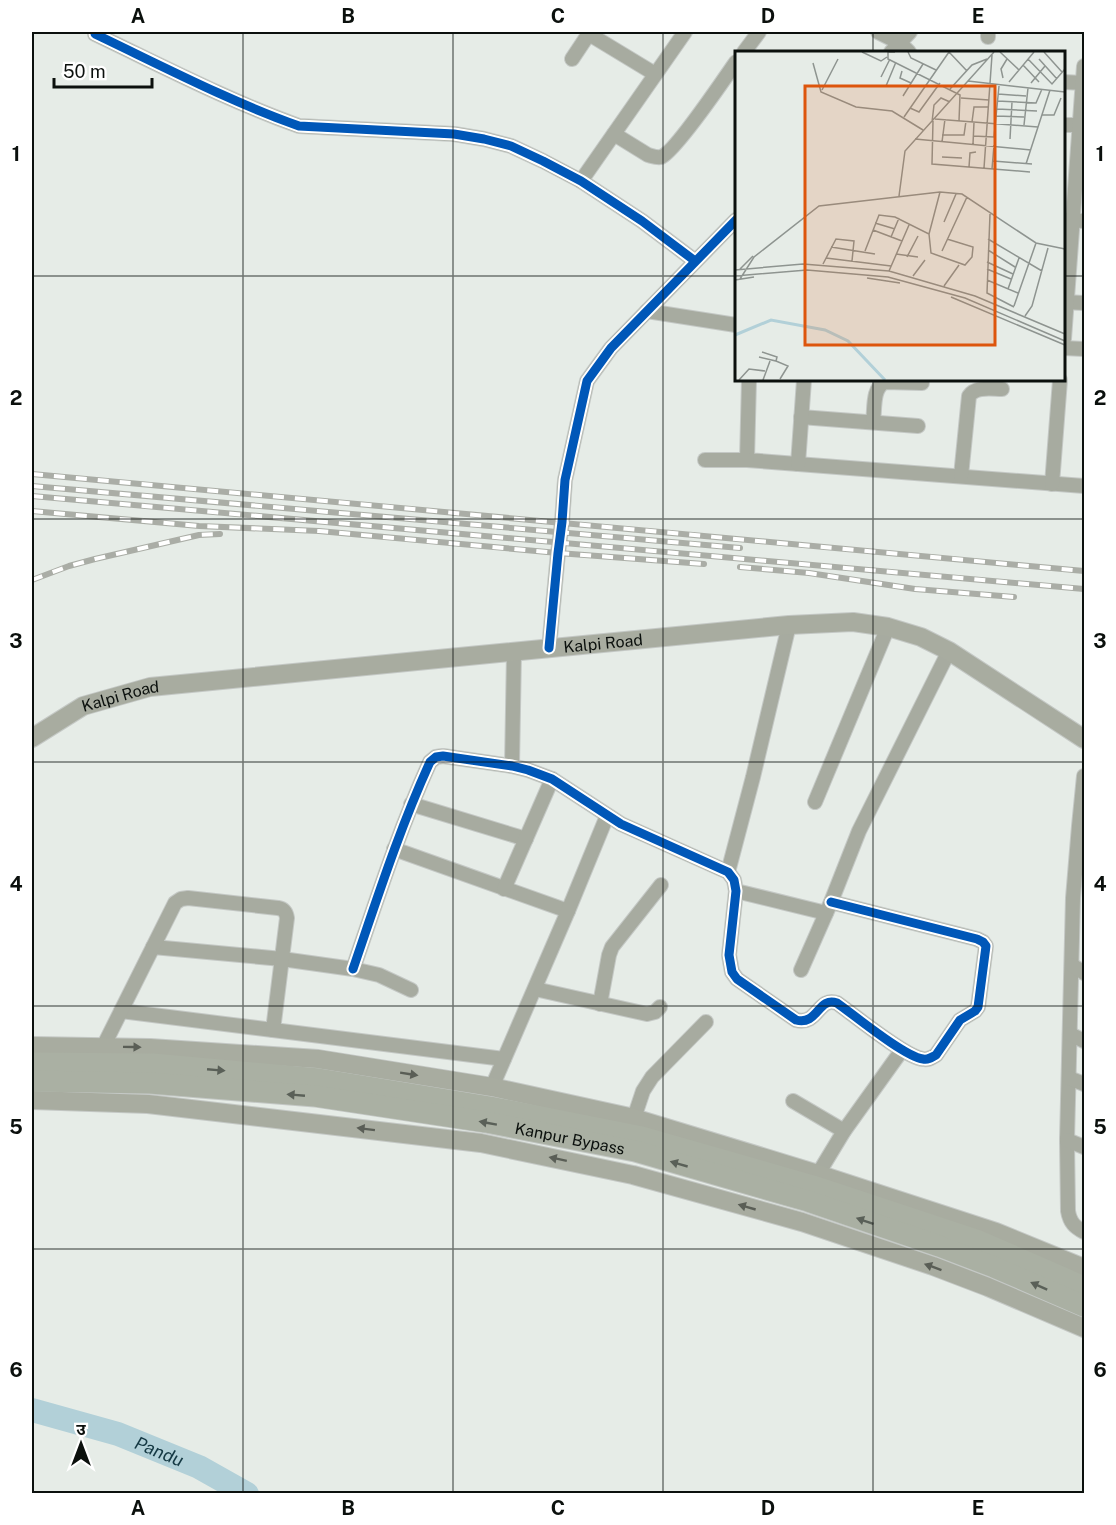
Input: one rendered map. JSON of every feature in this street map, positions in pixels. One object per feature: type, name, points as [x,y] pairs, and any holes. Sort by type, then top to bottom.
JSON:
[{"type":"highway","name":"Kanpur Bypass","points":[[32,1063],[153,1064],[319,1079],[490,1107],[642,1137],[813,1186],[987,1246],[1084,1287]]},
{"type":"highway","name":"Kanpur Bypass","points":[[32,1080],[150,1083],[315,1096],[486,1122],[635,1151],[808,1202],[939,1246],[987,1246],[1084,1306]]},
{"type":"main road","name":"Kalpi Road","points":[[32,738],[83,706],[150,687],[789,625],[853,622],[888,627],[921,637],[949,651],[1084,740]]},
{"type":"main road","points":[[32,1046],[150,1048],[318,1059],[492,1087],[634,1118],[818,1174],[987,1246],[1084,1268]]},
{"type":"main road","points":[[32,1100],[148,1104],[481,1143],[633,1175],[781,1216],[922,1263],[993,1289],[1084,1328]]},
{"type":"street","points":[[96,32],[222,94],[299,126],[454,134],[511,147],[581,181],[642,220],[695,261]]},
{"type":"street","points":[[581,181],[685,32]]},
{"type":"street","points":[[745,51],[759,32]]},
{"type":"street","points":[[878,32],[900,49],[910,32]]},
{"type":"street","points":[[572,59],[589,33],[655,74]]},
{"type":"street","points":[[614,134],[648,155],[661,157],[685,133],[735,63]]},
{"type":"street","points":[[1084,66],[1074,221],[1065,302],[1084,303]]},
{"type":"street","points":[[1065,82],[1083,83]]},
{"type":"street","points":[[1065,125],[1080,125]]},
{"type":"street","points":[[549,648],[565,480],[587,381],[611,348],[735,221]]},
{"type":"street","points":[[647,311],[735,325]]},
{"type":"street","points":[[1065,348],[1084,350]]},
{"type":"street","points":[[747,460],[749,381]]},
{"type":"street","points":[[798,464],[804,381]]},
{"type":"street","points":[[1052,484],[1060,381]]},
{"type":"street","points":[[873,422],[877,390],[880,385],[885,382],[922,384]]},
{"type":"street","points":[[962,476],[969,396],[977,390],[1002,389]]},
{"type":"street","points":[[801,417],[918,426]]},
{"type":"street","points":[[705,460],[747,460],[1084,486]]},
{"type":"street","points":[[728,872],[789,625]]},
{"type":"street","points":[[815,802],[888,627]]},
{"type":"street","points":[[801,970],[859,831],[949,651]]},
{"type":"street","points":[[512,766],[514,652]]},
{"type":"street","points":[[353,969],[411,804],[430,762],[436,757],[443,756],[512,766],[552,779],[635,831],[728,872],[734,880],[736,891],[729,955],[732,972],[736,980],[796,1020],[801,1022],[810,1020],[827,1002],[832,1001],[902,1050],[925,1060],[936,1055],[960,1020],[975,1011],[979,1000],[986,946],[983,942],[829,907],[736,891]]},
{"type":"street","points":[[1084,776],[1079,826],[1079,902],[1072,965],[1067,1140],[1069,1220],[1084,1232]]},
{"type":"street","points":[[504,889],[552,779]]},
{"type":"street","points":[[411,804],[526,839]]},
{"type":"street","points":[[492,1087],[608,816]]},
{"type":"street","points":[[394,849],[568,911]]},
{"type":"street","points":[[600,1004],[612,947],[661,885]]},
{"type":"street","points":[[103,1047],[175,903],[181,898],[283,909],[286,913],[273,1030]]},
{"type":"street","points":[[153,947],[282,959],[353,969],[379,975],[411,990]]},
{"type":"street","points":[[1072,965],[1084,973]]},
{"type":"street","points":[[535,989],[646,1014],[655,1012],[660,1007]]},
{"type":"street","points":[[121,1011],[504,1059]]},
{"type":"street","points":[[634,1118],[643,1091],[652,1077],[706,1022]]},
{"type":"street","points":[[1070,1034],[1084,1041]]},
{"type":"street","points":[[818,1174],[844,1131],[902,1050]]},
{"type":"street","points":[[1069,1078],[1084,1084]]},
{"type":"street","points":[[793,1101],[844,1131]]},
{"type":"street","points":[[1067,1140],[1084,1147]]},
{"type":"waterway","name":"Pandu","points":[[32,1410],[118,1434],[199,1467],[247,1494]]},
{"type":"railway","points":[[32,474],[1084,571]]},
{"type":"railway","points":[[32,486],[740,548]]},
{"type":"railway","points":[[32,496],[1084,589]]},
{"type":"railway","points":[[32,511],[199,526],[319,531],[704,564]]},
{"type":"railway","points":[[32,580],[95,559],[199,535],[220,534]]},
{"type":"railway","points":[[740,567],[809,573],[915,589],[1014,597]]},
{"type":"cycle path","points":[[95,32],[196,83],[299,126],[454,134],[511,146],[581,181],[642,221],[695,261]]},
{"type":"cycle path","points":[[549,648],[565,480],[587,381],[611,348],[735,221]]},
{"type":"cycle path","points":[[353,969],[408,813],[430,762],[436,757],[443,756],[512,766],[552,779],[621,824],[728,872],[734,880],[736,891],[729,955],[732,972],[737,979],[796,1020],[809,1019],[826,1004],[837,1003],[880,1035],[915,1057],[925,1059],[936,1055],[960,1020],[978,1007],[986,946],[977,939],[831,902]]}]
